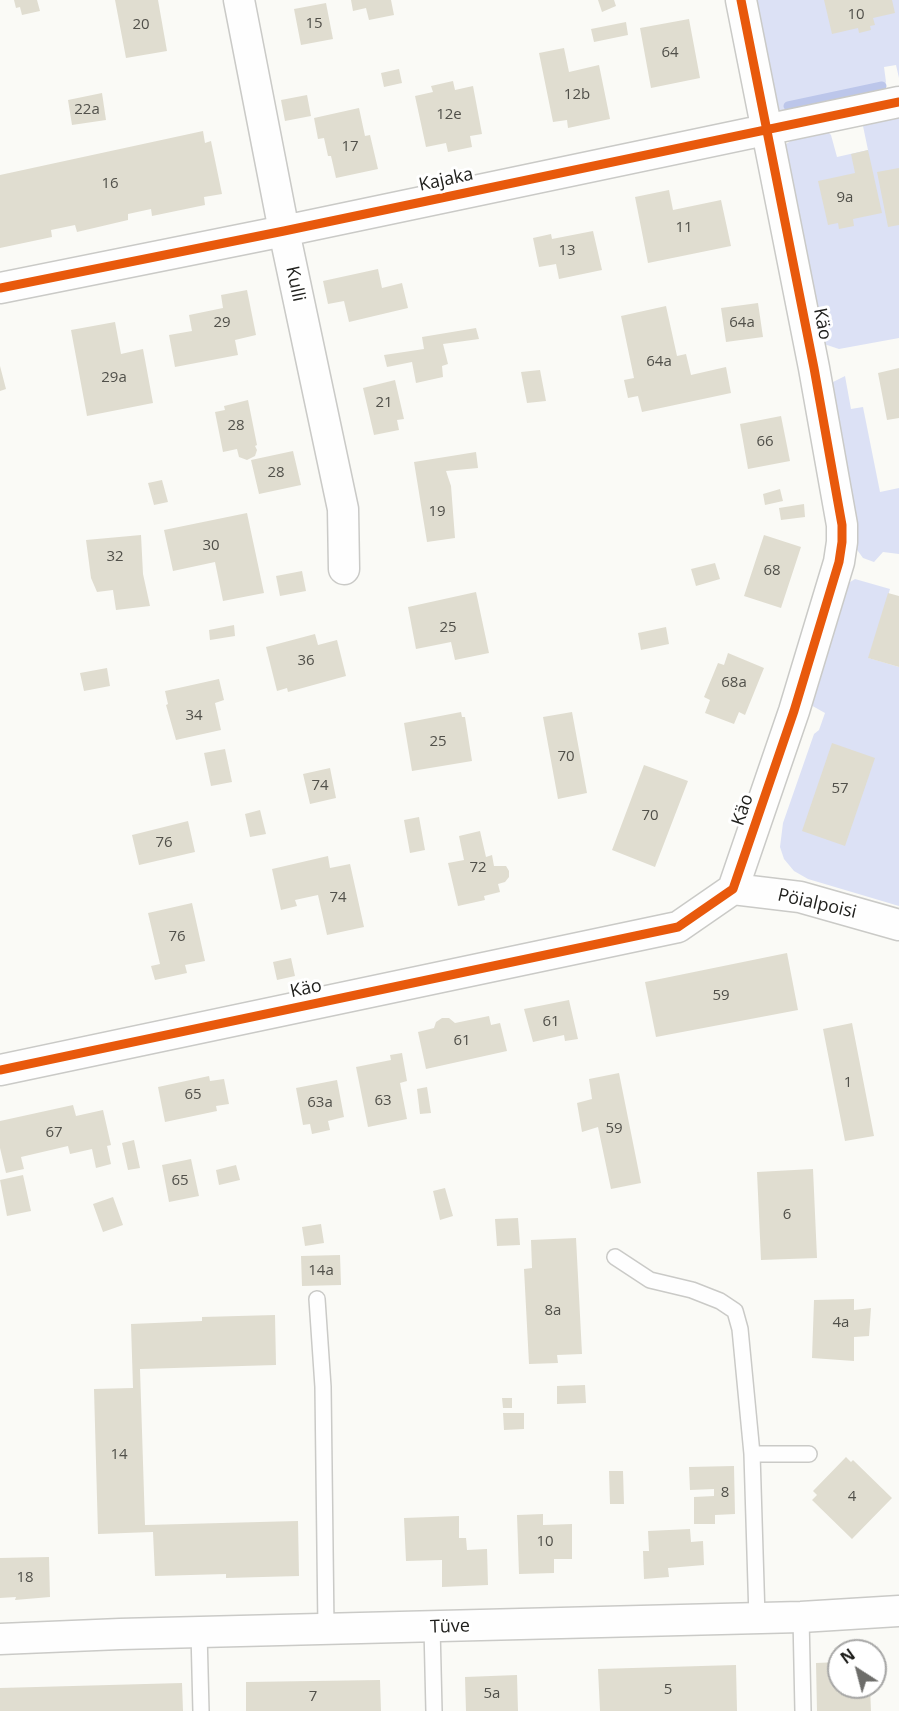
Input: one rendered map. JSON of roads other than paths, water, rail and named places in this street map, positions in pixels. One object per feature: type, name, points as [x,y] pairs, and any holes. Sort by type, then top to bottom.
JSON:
[{"type":"street","name":"Kulli","points":[[239,0],[284,231],[343,509],[344,569]]},
{"type":"street","name":"Käo","points":[[0,1070],[678,927],[733,889],[794,711],[839,562],[842,542],[842,525],[814,368],[741,0]]},
{"type":"street","name":"Kajaka","points":[[0,288],[899,102]]},
{"type":"street","name":"Pöialpoisi","points":[[733,889],[800,897],[899,925]]},
{"type":"street","name":"Tüve","points":[[0,1639],[801,1617],[899,1611]]},
{"type":"lane","points":[[615,1257],[650,1280],[692,1290],[720,1301],[735,1311],[740,1329],[752,1454],[757,1618]]},
{"type":"lane","points":[[317,1299],[323,1387],[326,1629]]},
{"type":"lane","points":[[752,1454],[809,1454]]},
{"type":"lane","points":[[801,1617],[803,1711]]},
{"type":"lane","points":[[432,1627],[434,1711]]},
{"type":"lane","points":[[199,1632],[201,1711]]},
{"type":"waterway","points":[[788,106],[882,86]]}]
